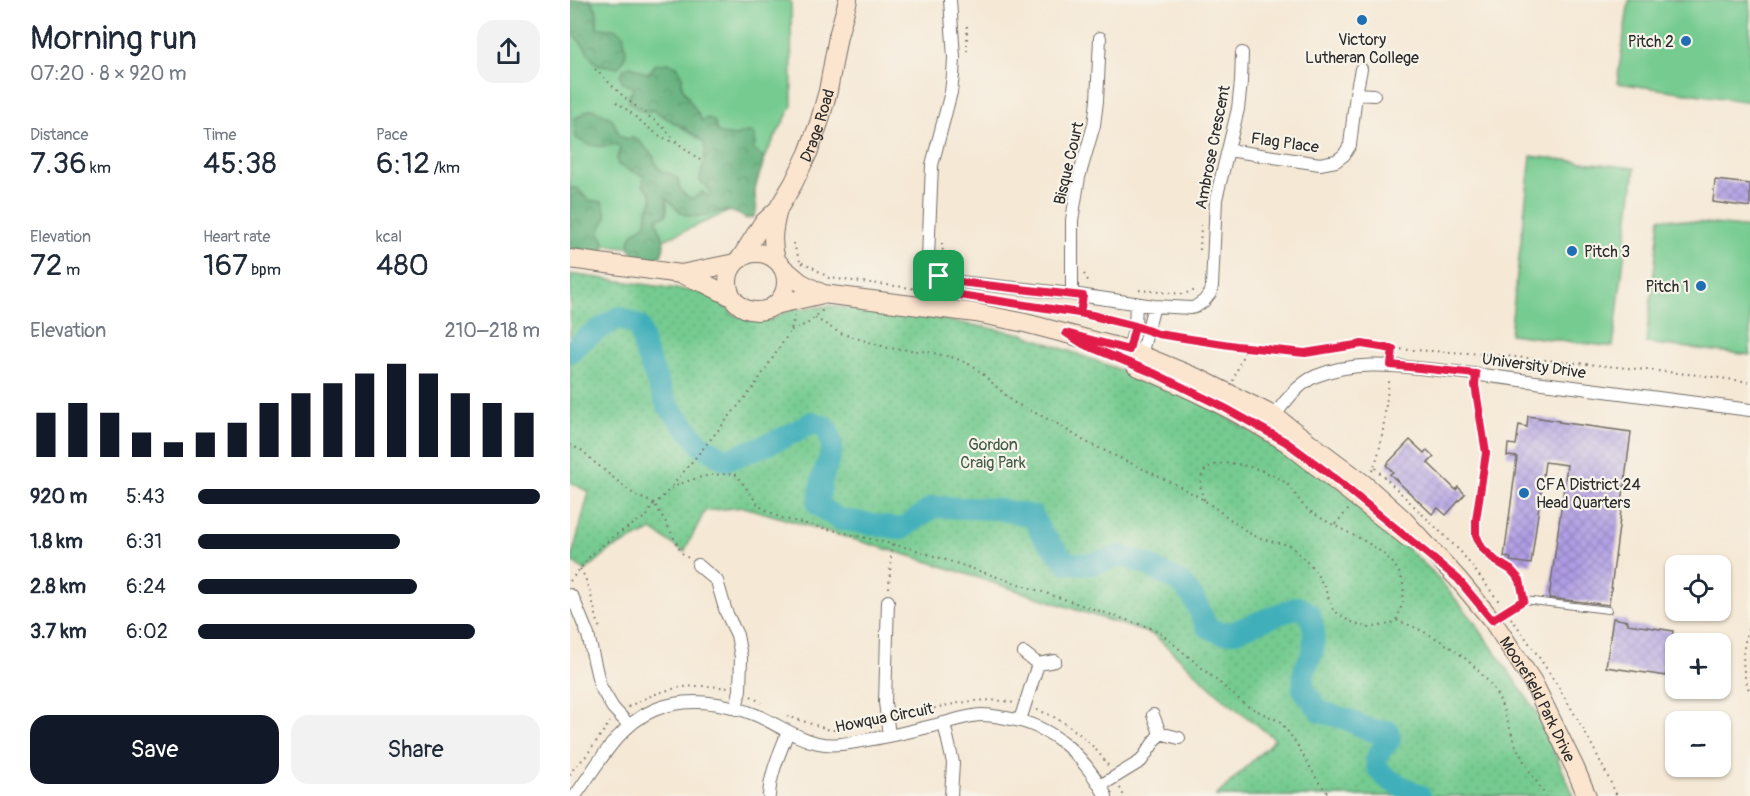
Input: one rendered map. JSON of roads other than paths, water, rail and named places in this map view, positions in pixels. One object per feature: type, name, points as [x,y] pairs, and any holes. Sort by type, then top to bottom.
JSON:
[{"type":"main road","name":"Drage Road","points":[[838,0],[838,36]]},
{"type":"main road","name":"Drage Road","points":[[738,261],[762,224],[778,209],[808,153],[828,91],[838,36],[848,0]]},
{"type":"main road","name":"Drage Road","points":[[778,209],[773,228],[773,250],[778,264]]},
{"type":"main road","points":[[681,274],[738,261],[754,254],[762,254],[800,282],[823,294]]},
{"type":"main road","points":[[570,259],[681,274],[732,297],[744,308],[752,311],[760,311],[775,305],[823,294]]},
{"type":"main road","points":[[732,297],[728,279],[730,271],[738,261]]},
{"type":"main road","points":[[775,305],[782,297],[785,287],[785,277],[778,264]]},
{"type":"main road","name":"Moorefield Park Drive","points":[[823,294],[976,313],[1066,333],[1083,344],[1172,366],[1228,394],[1270,423],[1286,442],[1360,490],[1458,579],[1492,620],[1533,682],[1587,796]]},
{"type":"main road","name":"Moorefield Park Drive","points":[[1134,356],[1166,378],[1270,423]]},
{"type":"street","name":"Ambrose Crescent","points":[[950,0],[954,58],[952,84],[932,165],[928,257],[934,271],[950,281],[1154,306],[1195,307],[1204,301],[1211,292],[1216,199],[1238,109],[1242,53]]},
{"type":"street","name":"Bisque Court","points":[[1077,295],[1072,220],[1079,177],[1094,125],[1100,38]]},
{"type":"street","name":"Flag Place","points":[[1228,150],[1320,164],[1336,161],[1344,155],[1350,145],[1361,69]]},
{"type":"street","points":[[1356,93],[1374,95]]},
{"type":"street","points":[[1134,356],[1136,303]]},
{"type":"street","points":[[1134,356],[1148,331],[1154,306]]},
{"type":"street","name":"University Drive","points":[[1270,423],[1304,383],[1315,377],[1358,366],[1391,365],[1750,410]]},
{"type":"street","points":[[698,565],[717,581],[726,612],[737,635],[741,657],[740,690],[736,709]]},
{"type":"street","points":[[570,594],[588,635],[600,686],[629,725]]},
{"type":"street","points":[[888,601],[885,679],[889,736]]},
{"type":"street","points":[[1024,653],[1038,664],[1055,661]]},
{"type":"street","points":[[1020,720],[1038,664]]},
{"type":"street","name":"Howqua Circuit","points":[[575,796],[629,725],[654,710],[688,701],[720,704],[756,715],[788,732],[818,743],[835,744],[889,736],[984,715],[1020,720],[1045,730],[1074,750],[1103,791]]},
{"type":"street","points":[[1153,715],[1160,733]]},
{"type":"street","points":[[944,723],[953,763],[951,796]]},
{"type":"street","points":[[770,796],[773,772],[788,732]]},
{"type":"street","points":[[1160,733],[1179,738]]},
{"type":"street","points":[[1103,791],[1115,776],[1141,761],[1160,733]]},
{"type":"lane","points":[[1476,374],[1475,385],[1486,453],[1476,520],[1476,535],[1482,548],[1496,561],[1511,570],[1520,580],[1524,600]]},
{"type":"lane","points":[[1492,620],[1524,600],[1608,610]]},
{"type":"waterway","points":[[570,352],[584,339],[619,317],[639,326],[645,351],[667,405],[701,445],[726,460],[781,439],[812,422],[826,427],[832,449],[822,480],[818,505],[838,519],[902,529],[933,507],[996,509],[1033,516],[1041,533],[1067,563],[1091,564],[1121,556],[1146,564],[1181,583],[1193,597],[1207,627],[1221,633],[1233,632],[1298,607],[1310,614],[1314,630],[1313,652],[1304,671],[1303,689],[1321,712],[1346,719],[1372,731],[1388,731],[1390,739],[1377,758],[1377,765],[1385,776],[1420,796]]},
{"type":"place","name":"Victory Lutheran College","points":[[1362,20]]},
{"type":"place","name":"Pitch 2","points":[[1686,41]]},
{"type":"place","name":"Pitch 3","points":[[1572,251]]},
{"type":"place","name":"Pitch 1","points":[[1701,286]]},
{"type":"place","name":"CFA District 24 Head Quarters","points":[[1524,493]]},
{"type":"park label","name":"Gordon Craig Park","points":[[993,453]]}]
